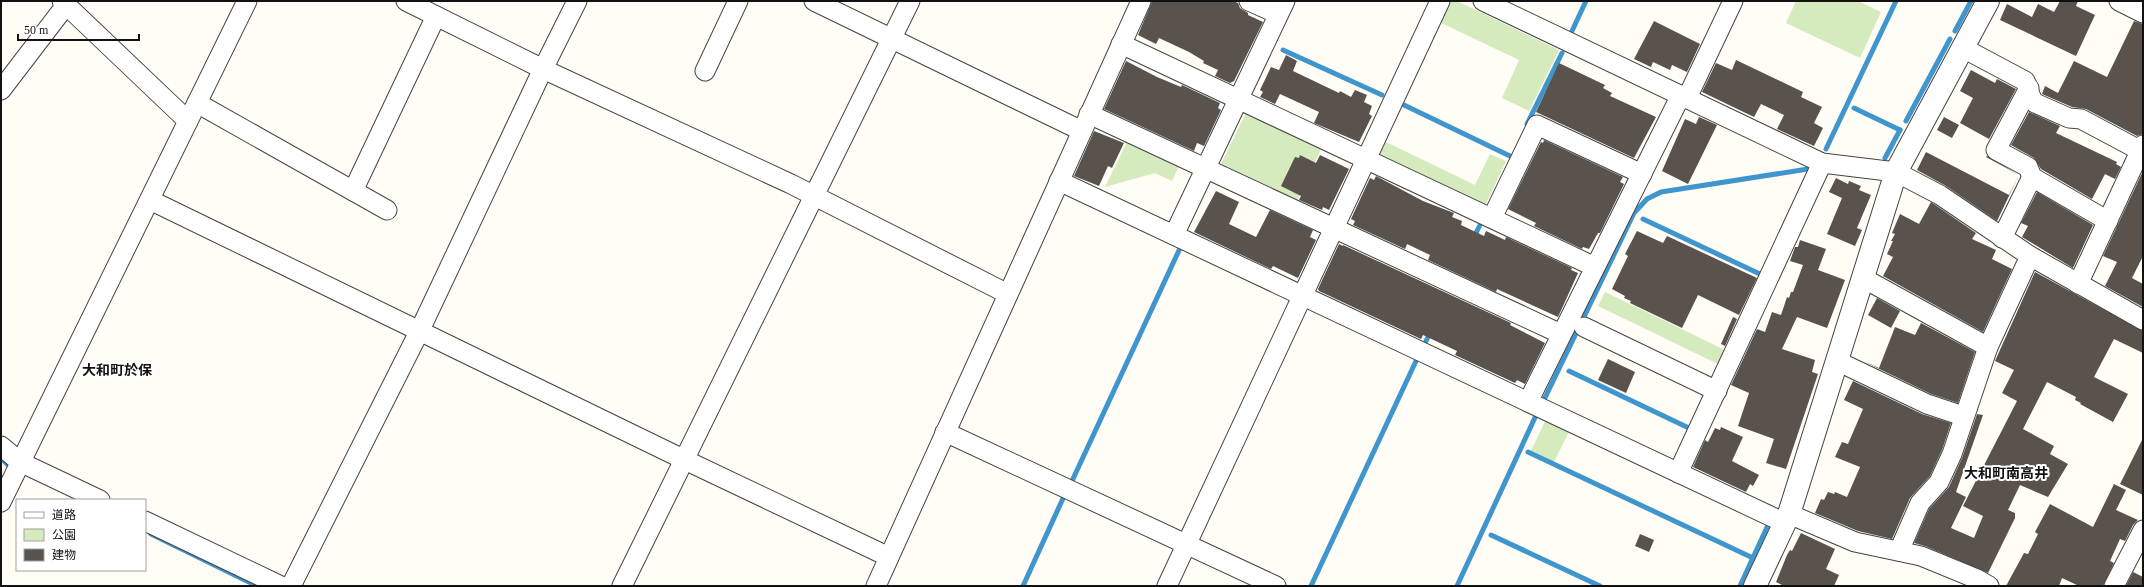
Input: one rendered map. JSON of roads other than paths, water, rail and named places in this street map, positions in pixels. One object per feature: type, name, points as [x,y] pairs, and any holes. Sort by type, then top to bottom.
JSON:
[{"type":"street","points":[[1,502],[11,469],[150,200],[247,1]]},
{"type":"street","points":[[406,1],[543,69],[814,196],[1008,294]]},
{"type":"street","points":[[291,586],[419,332],[543,69],[577,1]]},
{"type":"street","points":[[705,71],[738,1]]},
{"type":"street","points":[[814,1],[1082,131]]},
{"type":"street","points":[[622,586],[910,1]]},
{"type":"street","points":[[876,586],[1141,1]]},
{"type":"street","points":[[1174,235],[1281,8],[1249,1]]},
{"type":"street","points":[[1167,586],[1440,1]]},
{"type":"street","points":[[1483,1],[1822,163],[1896,172],[1940,195],[2030,256],[2143,320]]},
{"type":"street","points":[[1536,405],[1561,334],[1642,174],[1733,1]]},
{"type":"street","points":[[1755,586],[1787,518],[1896,172],[1988,1]]},
{"type":"street","points":[[2119,1],[2143,13]]},
{"type":"street","points":[[1,90],[64,3],[188,121]]},
{"type":"street","points":[[353,191],[436,16]]},
{"type":"street","points":[[1121,44],[1595,267]]},
{"type":"street","points":[[1963,48],[2025,81],[2029,88],[2031,98],[2035,103],[2069,118],[2081,119],[2142,149],[2078,284]]},
{"type":"street","points":[[2029,88],[1996,150],[2028,167],[2032,177],[2108,221]]},
{"type":"street","points":[[197,103],[387,210]]},
{"type":"street","points":[[1089,114],[1561,334]]},
{"type":"street","points":[[1492,218],[1537,125],[1642,174]]},
{"type":"street","points":[[1678,473],[1822,163]]},
{"type":"street","points":[[2002,238],[2032,177]]},
{"type":"street","points":[[1059,181],[1678,473],[1787,518],[1855,542],[1921,556],[1980,584]]},
{"type":"street","points":[[150,200],[419,332],[889,557]]},
{"type":"street","points":[[1899,551],[1920,503],[1939,482],[1952,454],[1963,416],[1988,347],[2030,256]]},
{"type":"street","points":[[1863,278],[1988,347]]},
{"type":"street","points":[[1584,327],[1717,391]]},
{"type":"street","points":[[1837,362],[1927,404],[1963,416]]},
{"type":"street","points":[[946,432],[1276,586]]},
{"type":"street","points":[[1,446],[11,469],[97,499]]},
{"type":"street","points":[[146,521],[281,586]]},
{"type":"street","points":[[2114,586],[2143,530]]},
{"type":"waterway","points":[[1572,31],[1586,1]]},
{"type":"waterway","points":[[1826,149],[1896,1]]},
{"type":"waterway","points":[[1955,31],[1971,1]]},
{"type":"waterway","points":[[1906,121],[1950,39]]},
{"type":"waterway","points":[[1283,50],[1382,95]]},
{"type":"waterway","points":[[1527,124],[1562,53]]},
{"type":"waterway","points":[[1404,105],[1512,157]]},
{"type":"waterway","points":[[1854,108],[1900,130]]},
{"type":"waterway","points":[[1885,158],[1900,130]]},
{"type":"waterway","points":[[1542,404],[1634,213],[1647,199],[1661,192],[1808,169]]},
{"type":"waterway","points":[[1643,219],[1762,275]]},
{"type":"waterway","points":[[1474,237],[1480,225]]},
{"type":"waterway","points":[[1072,481],[1181,246]]},
{"type":"waterway","points":[[1426,341],[1431,331]]},
{"type":"waterway","points":[[1311,586],[1416,361]]},
{"type":"waterway","points":[[1569,371],[1691,429]]},
{"type":"waterway","points":[[1457,586],[1538,411]]},
{"type":"waterway","points":[[1528,452],[1753,558]]},
{"type":"waterway","points":[[1,458],[7,464]]},
{"type":"waterway","points":[[1023,586],[1065,494]]},
{"type":"waterway","points":[[1740,586],[1768,525]]},
{"type":"waterway","points":[[151,534],[257,586]]},
{"type":"waterway","points":[[1491,535],[1600,586]]},
{"type":"district","name":"大和町於保","points":[[117,370]]},
{"type":"district","name":"大和町南高井","points":[[2006,473]]}]
